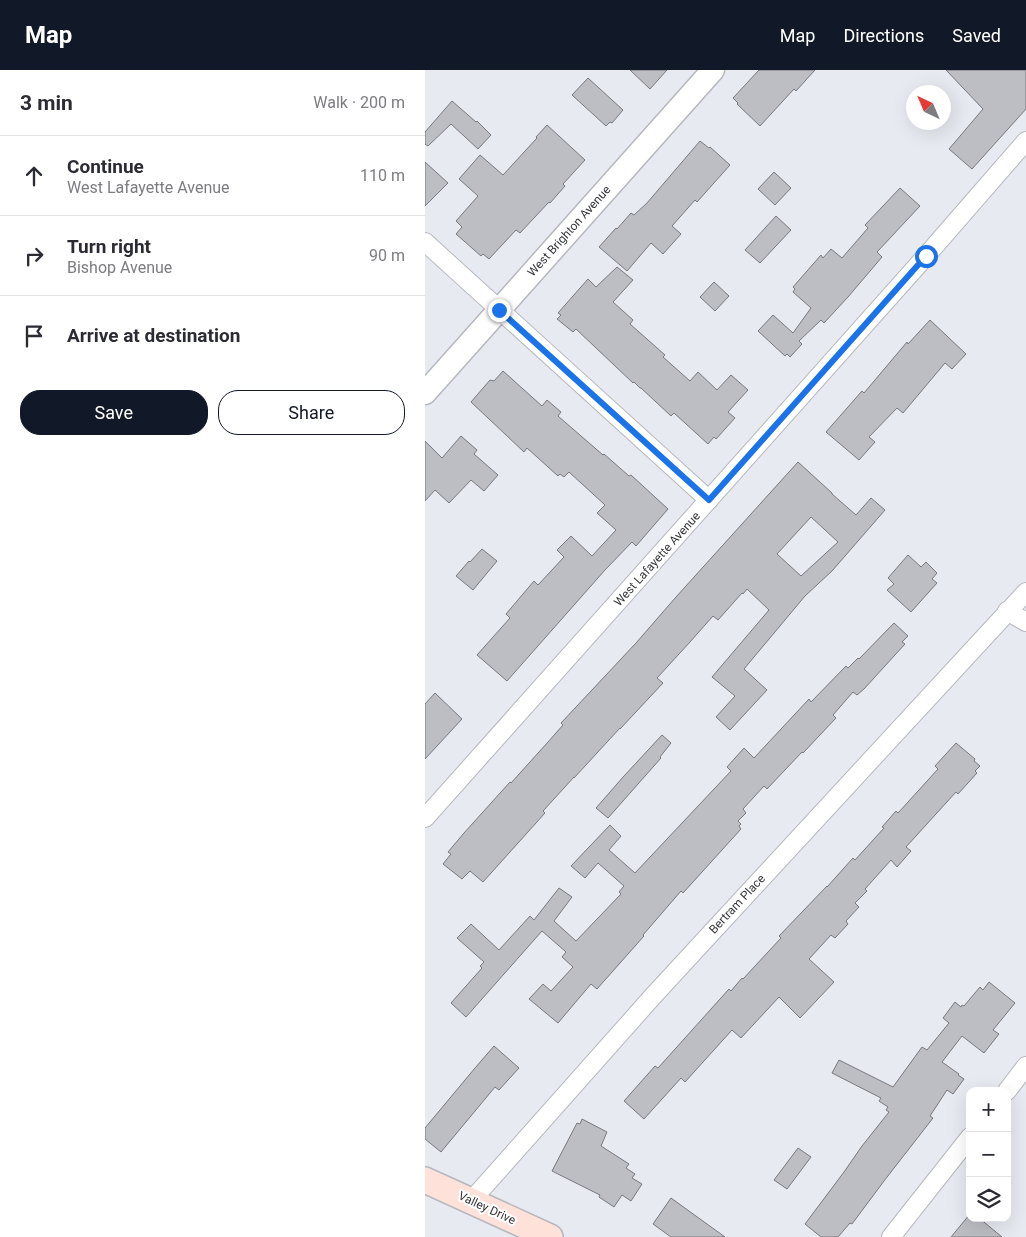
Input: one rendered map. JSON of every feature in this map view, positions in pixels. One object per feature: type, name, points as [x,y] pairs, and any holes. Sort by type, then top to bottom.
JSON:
[{"type":"main road","name":"Valley Drive","points":[[425,1180],[550,1237]]},
{"type":"street","name":"West Brighton Avenue","points":[[425,392],[713,70]]},
{"type":"street","name":"West Lafayette Avenue","points":[[425,818],[913,271],[1026,141]]},
{"type":"street","points":[[425,242],[709,500]]},
{"type":"street","name":"Bertram Place","points":[[471,1201],[661,988],[1026,592]]},
{"type":"street","points":[[1007,611],[1026,622]]},
{"type":"street","points":[[1010,1087],[1026,1066]]},
{"type":"street","points":[[891,1237],[966,1142]]},
{"type":"building","points":[[630,70],[667,70],[650,89]]},
{"type":"building","points":[[759,70],[815,70],[796,91],[794,89],[760,126],[733,98]]},
{"type":"building","points":[[946,70],[1026,70],[1026,109],[972,169],[949,149],[983,109]]},
{"type":"building","points":[[588,78],[623,110],[612,123],[610,122],[606,126],[572,95]]},
{"type":"building","points":[[452,101],[491,135],[478,149],[451,124],[428,146],[425,144],[425,132]]},
{"type":"building","points":[[547,125],[585,160],[563,184],[565,186],[550,203],[520,233],[516,230],[489,259],[483,254],[481,256],[456,234],[462,227],[456,221],[478,196],[459,179],[480,155],[503,175]]},
{"type":"building","points":[[700,141],[710,147],[730,165],[697,202],[695,200],[672,226],[681,234],[663,254],[651,243],[627,271],[599,247],[631,213],[634,215],[647,203]]},
{"type":"building","points":[[425,162],[448,183],[425,206]]},
{"type":"building","points":[[774,172],[791,188],[775,205],[758,189]]},
{"type":"building","points":[[900,188],[920,206],[877,252],[882,257],[848,297],[824,323],[821,320],[799,341],[802,344],[790,357],[787,354],[785,356],[758,331],[773,315],[793,333],[811,308],[793,292],[795,289],[793,287],[821,255],[823,258],[831,249],[842,258],[868,228],[865,225]]},
{"type":"building","points":[[776,216],[791,230],[760,263],[745,250]]},
{"type":"building","points":[[617,267],[633,280],[613,302],[633,320],[630,324],[665,355],[663,357],[690,381],[698,372],[717,390],[731,375],[748,390],[728,412],[735,418],[716,439],[714,437],[708,444],[674,413],[671,416],[633,383],[576,329],[573,332],[557,319],[561,315],[558,313],[588,279],[596,287]]},
{"type":"building","points":[[714,282],[729,296],[715,311],[700,297]]},
{"type":"building","points":[[930,320],[966,354],[952,369],[945,363],[903,413],[897,408],[869,437],[875,442],[859,460],[826,432],[862,391],[864,393],[907,342],[908,344]]},
{"type":"building","points":[[503,371],[542,406],[547,400],[561,412],[558,416],[603,455],[629,476],[631,475],[668,509],[636,546],[632,542],[605,570],[507,681],[477,655],[510,618],[506,614],[534,581],[538,585],[564,557],[557,550],[571,536],[592,556],[616,530],[597,513],[605,505],[569,472],[564,477],[560,474],[558,476],[527,448],[524,452],[471,402],[490,380],[494,381]]},
{"type":"building","points":[[461,436],[477,450],[474,454],[498,475],[484,491],[471,480],[449,503],[435,490],[425,501],[425,441],[442,458]]},
{"type":"building","points":[[798,462],[856,515],[871,498],[885,510],[832,571],[805,596],[744,669],[767,690],[730,730],[716,717],[735,696],[712,677],[769,610],[747,589],[718,620],[713,616],[657,678],[663,683],[543,811],[545,813],[483,882],[470,871],[462,879],[443,864],[451,854],[448,852],[464,833],[548,742],[563,725],[561,723]],"holes":[[[811,517],[838,542],[801,576],[777,554]]]},
{"type":"building","points":[[482,549],[497,561],[473,590],[456,576]]},
{"type":"building","points":[[908,555],[921,567],[926,562],[937,573],[932,579],[937,583],[911,612],[887,590],[894,584],[888,578]]},
{"type":"building","points":[[894,623],[908,636],[902,642],[905,644],[864,689],[857,695],[853,692],[833,715],[836,718],[803,753],[767,789],[764,786],[743,809],[746,813],[738,821],[741,824],[739,826],[741,829],[683,893],[681,891],[597,989],[591,984],[558,1023],[529,999],[543,984],[551,991],[573,967],[562,957],[566,952],[542,931],[466,1017],[451,1003],[482,968],[480,966],[484,962],[457,938],[471,924],[499,950],[530,916],[534,920],[559,888],[572,897],[554,921],[576,941],[621,894],[619,892],[624,886],[598,863],[585,878],[571,866],[610,825],[621,836],[609,850],[635,873],[731,771],[727,767],[744,748],[754,758],[809,699],[811,702],[846,666],[848,668],[859,659]]},
{"type":"building","points":[[435,693],[462,719],[425,759],[425,704]]},
{"type":"building","points":[[662,735],[671,743],[661,758],[608,818],[596,808]]},
{"type":"building","points":[[956,743],[975,759],[974,761],[980,766],[975,771],[977,773],[958,794],[956,792],[906,847],[911,851],[897,867],[891,860],[855,903],[859,907],[846,921],[848,924],[835,938],[831,935],[809,959],[834,982],[800,1018],[779,997],[741,1038],[732,1030],[685,1082],[681,1078],[644,1119],[624,1101],[655,1066],[658,1068],[729,989],[731,991],[743,979],[781,938],[779,936],[853,858],[855,860],[884,828],[882,827],[896,811],[898,813],[938,769],[935,766]]},
{"type":"building","points":[[989,982],[1015,1003],[993,1030],[999,1034],[984,1053],[962,1036],[942,1062],[964,1079],[953,1094],[947,1090],[930,1116],[933,1118],[852,1224],[850,1223],[838,1237],[821,1237],[805,1224],[889,1112],[886,1110],[888,1107],[879,1101],[881,1098],[832,1073],[839,1060],[893,1087],[922,1047],[927,1050],[949,1023],[943,1018],[955,1002],[961,1007],[962,1005],[964,1006],[980,987],[983,990]]},
{"type":"building","points":[[494,1046],[519,1068],[499,1090],[495,1087],[441,1152],[425,1139],[425,1128]]},
{"type":"building","points":[[582,1119],[607,1132],[601,1146],[629,1164],[626,1168],[635,1174],[632,1178],[642,1184],[631,1201],[622,1195],[614,1207],[599,1197],[600,1195],[552,1171],[577,1123],[580,1124]]},
{"type":"building","points":[[798,1148],[811,1157],[787,1189],[774,1180]]},
{"type":"building","points":[[671,1198],[725,1237],[671,1237],[653,1224]]},
{"type":"building","points":[[966,1219],[966,1222],[984,1222],[1002,1237],[951,1237]]},
{"type":"route","points":[[499,310],[709,500],[926,256]]}]
